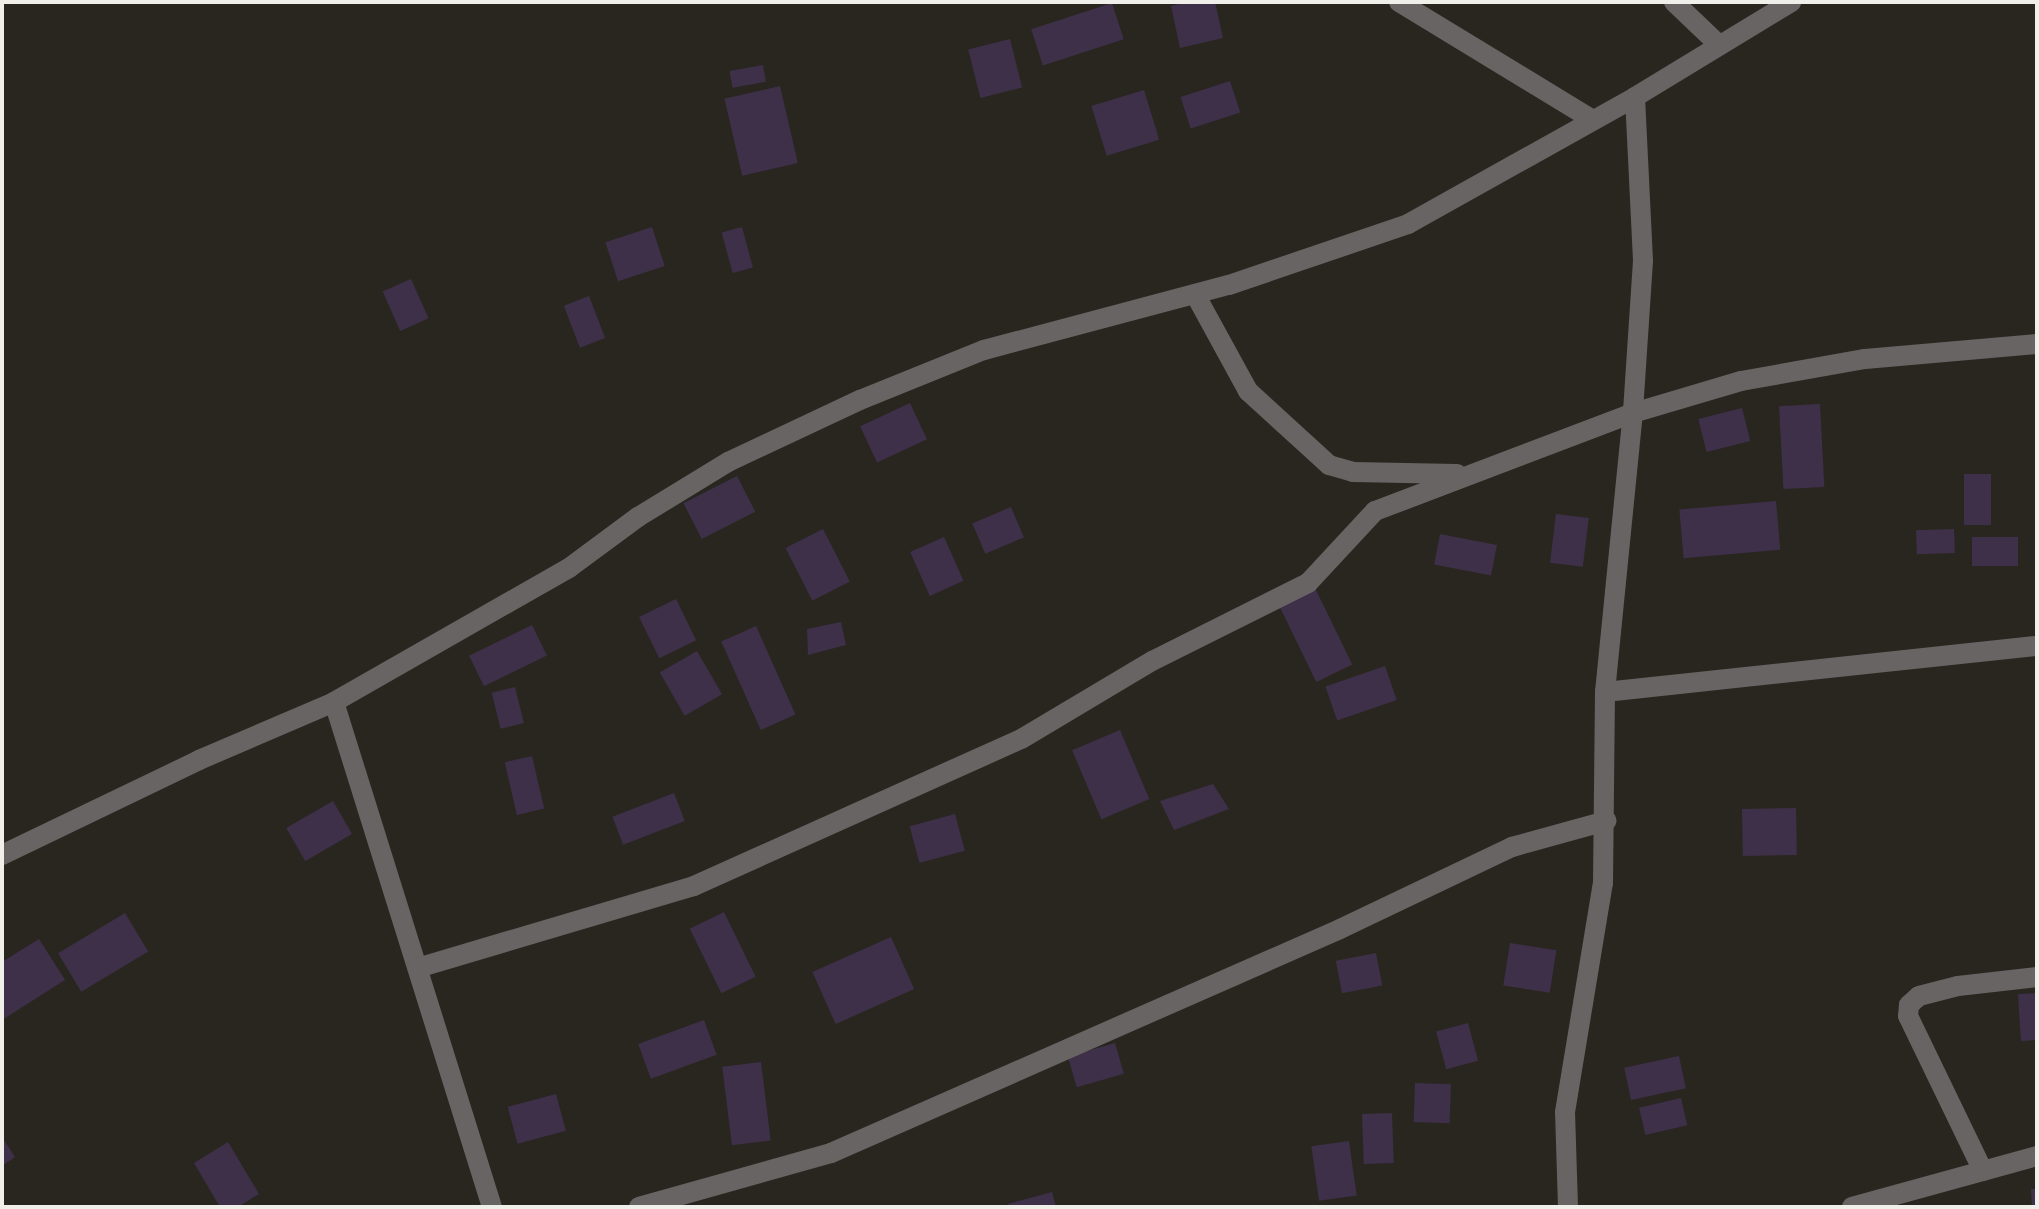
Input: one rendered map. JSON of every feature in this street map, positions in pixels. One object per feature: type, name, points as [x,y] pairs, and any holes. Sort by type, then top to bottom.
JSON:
[{"type":"street","points":[[1399,2],[1593,120]]},
{"type":"street","points":[[1674,2],[1717,43]]},
{"type":"street","points":[[2,855],[334,702],[569,568],[638,517],[728,462],[984,350],[1195,294],[1408,224],[1635,97],[1717,43],[1791,2]]},
{"type":"street","points":[[1568,1207],[1565,1112],[1603,883],[1605,692],[1633,413],[1643,261],[1635,97]]},
{"type":"street","points":[[1195,294],[1248,391],[1329,465],[1353,472],[1469,475]]},
{"type":"street","points":[[418,968],[694,886],[1021,739],[1152,661],[1308,583],[1375,511],[1633,413],[1741,381],[1849,362],[2037,344]]},
{"type":"street","points":[[1605,692],[2037,646]]},
{"type":"street","points":[[334,702],[492,1207]]},
{"type":"street","points":[[639,1207],[831,1153],[1340,929],[1512,847],[1606,821]]},
{"type":"street","points":[[1983,1171],[1908,1016],[1909,1005],[1919,996],[1958,986],[2037,977]]},
{"type":"street","points":[[1852,1207],[2037,1156]]},
{"type":"building","points":[[1186,2],[1215,2],[1223,38],[1180,48],[1171,6]]},
{"type":"building","points":[[1112,3],[1124,39],[1043,65],[1031,29]]},
{"type":"building","points":[[1010,39],[1022,88],[980,98],[968,49]]},
{"type":"building","points":[[763,65],[766,82],[732,88],[730,71]]},
{"type":"building","points":[[1230,81],[1240,112],[1191,128],[1181,97]]},
{"type":"building","points":[[780,86],[798,163],[742,176],[724,99]]},
{"type":"building","points":[[1144,90],[1159,140],[1107,156],[1091,106]]},
{"type":"building","points":[[652,227],[665,266],[618,281],[605,242]]},
{"type":"building","points":[[742,227],[753,268],[733,273],[722,232]]},
{"type":"building","points":[[411,279],[428,318],[400,331],[383,292]]},
{"type":"building","points":[[589,296],[605,338],[580,348],[564,306]]},
{"type":"building","points":[[910,403],[927,439],[877,462],[860,426]]},
{"type":"building","points":[[1820,404],[1824,487],[1783,489],[1779,406]]},
{"type":"building","points":[[1742,408],[1750,441],[1707,452],[1698,419]]},
{"type":"building","points":[[1964,474],[1991,474],[1991,525],[1964,525]]},
{"type":"building","points":[[737,476],[755,512],[702,539],[684,503]]},
{"type":"building","points":[[1776,501],[1780,550],[1684,558],[1679,509]]},
{"type":"building","points":[[1011,507],[1024,537],[985,554],[972,523]]},
{"type":"building","points":[[1556,514],[1589,518],[1583,567],[1550,563]]},
{"type":"building","points":[[823,529],[850,582],[812,601],[786,548]]},
{"type":"building","points":[[1954,529],[1955,553],[1917,554],[1916,530]]},
{"type":"building","points":[[1440,534],[1497,545],[1491,575],[1434,564]]},
{"type":"building","points":[[944,537],[964,581],[930,596],[910,552]]},
{"type":"building","points":[[1972,537],[2018,537],[2018,566],[1972,566]]},
{"type":"building","points":[[1315,588],[1352,664],[1316,682],[1279,606]]},
{"type":"building","points":[[676,599],[696,640],[659,658],[639,617]]},
{"type":"building","points":[[841,622],[846,645],[808,655],[807,629]]},
{"type":"building","points":[[532,625],[547,656],[484,686],[469,656]]},
{"type":"building","points":[[756,626],[795,715],[761,730],[721,641]]},
{"type":"building","points":[[697,651],[722,694],[685,716],[660,672]]},
{"type":"building","points":[[1385,666],[1397,700],[1337,721],[1325,687]]},
{"type":"building","points":[[515,687],[524,723],[501,729],[492,693]]},
{"type":"building","points":[[1120,730],[1149,799],[1101,819],[1072,750]]},
{"type":"building","points":[[532,756],[544,809],[517,815],[505,762]]},
{"type":"building","points":[[1213,784],[1229,809],[1174,830],[1160,801]]},
{"type":"building","points":[[674,793],[685,821],[623,845],[612,817]]},
{"type":"building","points":[[333,801],[352,834],[305,861],[286,828]]},
{"type":"building","points":[[1796,808],[1797,855],[1743,856],[1742,809]]},
{"type":"building","points":[[955,814],[965,851],[919,863],[910,826]]},
{"type":"building","points":[[724,912],[756,977],[721,993],[690,929]]},
{"type":"building","points":[[125,913],[148,952],[81,992],[58,953]]},
{"type":"building","points":[[891,937],[914,989],[836,1024],[812,972]]},
{"type":"building","points":[[39,939],[65,980],[2,1020],[2,962]]},
{"type":"building","points":[[1510,943],[1556,950],[1550,993],[1503,985]]},
{"type":"building","points":[[1376,953],[1382,985],[1342,993],[1336,961]]},
{"type":"building","points":[[2037,993],[2037,1040],[2021,1041],[2018,994]]},
{"type":"building","points":[[704,1020],[717,1055],[651,1079],[638,1044]]},
{"type":"building","points":[[1468,1023],[1478,1061],[1446,1069],[1436,1032]]},
{"type":"building","points":[[1115,1043],[1124,1074],[1077,1087],[1068,1057]]},
{"type":"building","points":[[1679,1056],[1686,1088],[1631,1100],[1624,1068]]},
{"type":"building","points":[[761,1062],[771,1140],[732,1145],[722,1067]]},
{"type":"building","points":[[1415,1083],[1451,1084],[1450,1123],[1414,1122]]},
{"type":"building","points":[[556,1094],[566,1131],[518,1144],[508,1107]]},
{"type":"building","points":[[1681,1098],[1687,1125],[1645,1135],[1639,1108]]},
{"type":"building","points":[[1392,1113],[1394,1163],[1364,1164],[1362,1114]]},
{"type":"building","points":[[2,1137],[15,1157],[2,1166]]},
{"type":"building","points":[[1349,1141],[1357,1195],[1319,1201],[1311,1146]]},
{"type":"building","points":[[228,1142],[259,1194],[238,1207],[220,1207],[194,1163]]},
{"type":"building","points":[[2031,1189],[2037,1189],[2037,1207],[2032,1207]]},
{"type":"building","points":[[1052,1192],[1056,1207],[1009,1207],[1008,1204]]}]
